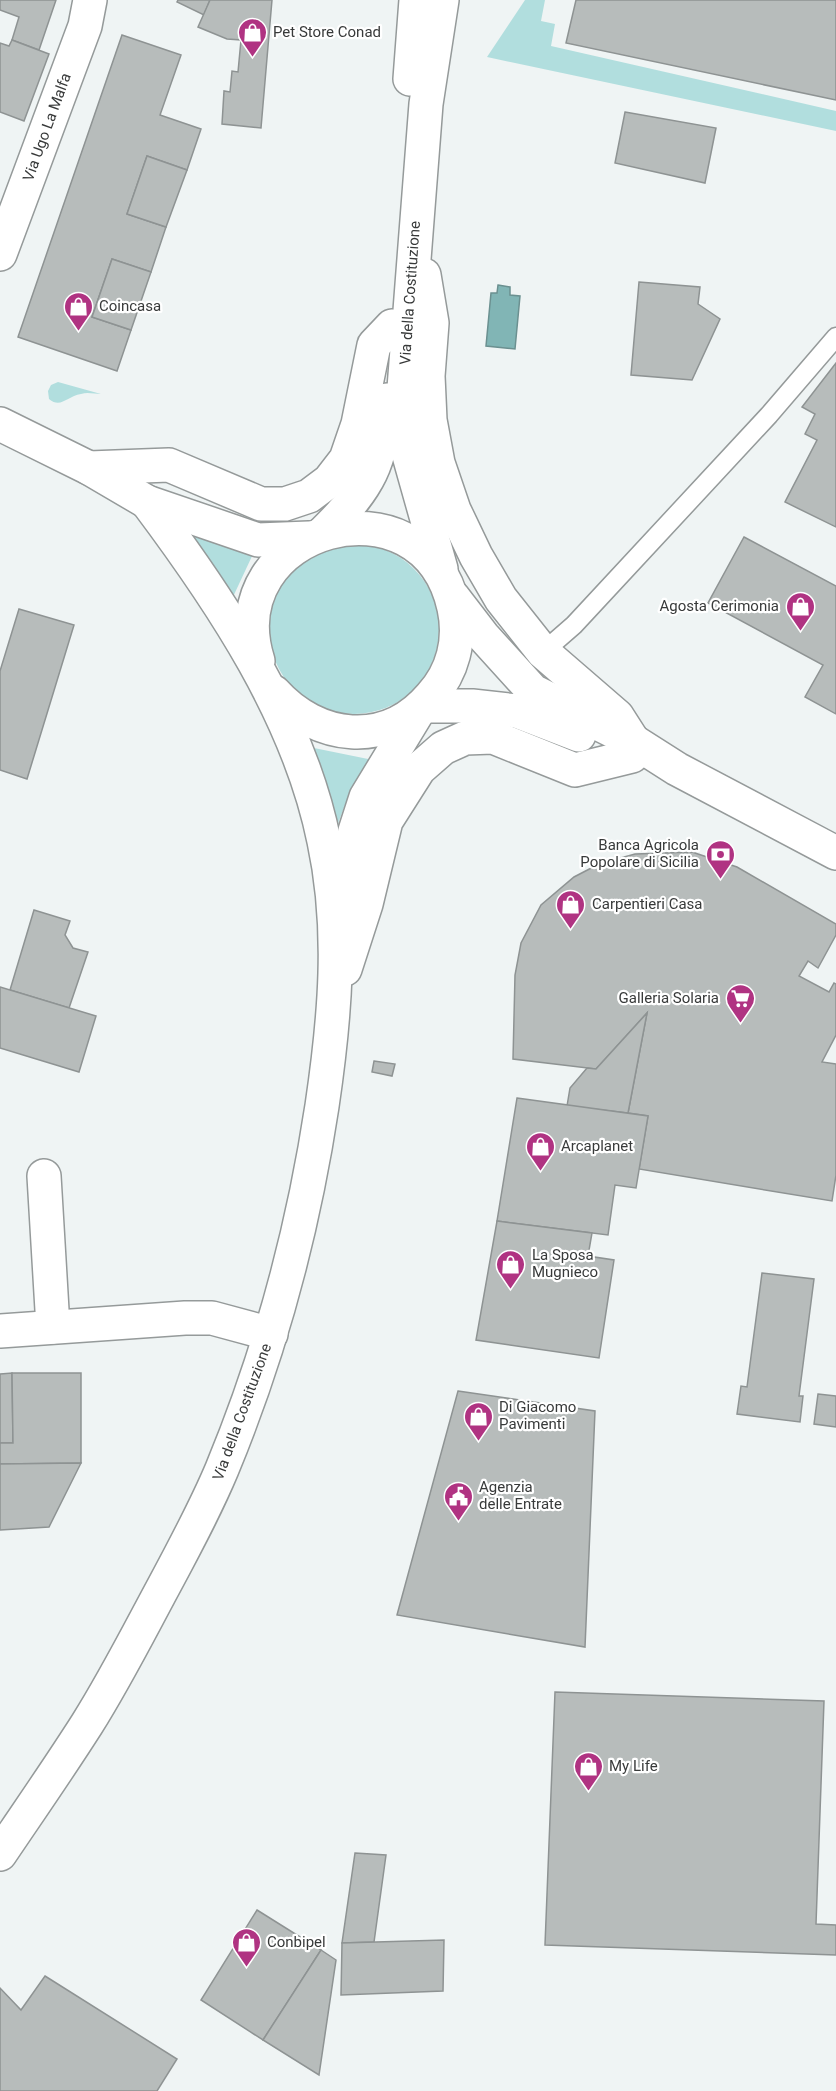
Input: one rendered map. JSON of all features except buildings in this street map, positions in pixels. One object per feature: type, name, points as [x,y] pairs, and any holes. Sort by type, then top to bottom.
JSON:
[{"type":"street","name":"Via Ugo La Malfa","points":[[0,254],[85,26],[90,0]]},
{"type":"street","name":"Via della Costituzione","points":[[316,535],[358,497],[379,459],[384,432],[416,0]]},
{"type":"street","name":"Via della Costituzione","points":[[442,0],[426,104],[401,427],[429,532],[449,589]]},
{"type":"street","points":[[415,224],[432,323],[428,376],[430,420],[438,463],[454,510],[476,556],[501,599],[543,652],[616,716],[632,748]]},
{"type":"street","points":[[89,468],[169,465],[261,504],[285,504],[309,496],[329,481],[346,459],[358,424],[374,345],[392,326]]},
{"type":"street","points":[[0,424],[89,468],[147,502],[258,540],[316,535],[347,527],[371,528],[394,534],[415,546],[433,562],[449,589],[483,636],[533,692],[632,748],[677,769],[836,853]]},
{"type":"street","points":[[147,502],[183,550],[266,681],[288,708],[312,723],[339,731],[367,732],[394,724],[421,708],[472,706],[517,711],[632,748]]},
{"type":"street","points":[[316,535],[287,553],[270,573],[258,596],[252,622],[254,649],[306,779],[324,840],[336,920]]},
{"type":"street","points":[[336,920],[366,797],[421,708],[439,688],[451,666],[457,631],[449,589]]},
{"type":"street","points":[[335,999],[366,904],[386,821],[419,770],[443,748],[465,738],[493,737],[575,770],[632,748]]},
{"type":"street","name":"Via della Costituzione","points":[[0,1854],[88,1723],[180,1557],[221,1472],[257,1378],[271,1334],[311,1177],[333,1031],[336,920]]},
{"type":"street","points":[[44,1176],[53,1327]]},
{"type":"street","points":[[0,1331],[212,1318],[271,1334]]},
{"type":"lane","points":[[543,652],[574,624],[745,441],[836,337]]},
{"type":"shaded area","points":[[525,0],[545,0],[541,21],[555,24],[551,46],[836,111],[836,131],[487,57]]},
{"type":"shaded area","points":[[498,285],[510,287],[510,295],[520,296],[515,349],[486,346],[491,293],[497,293]]},
{"type":"shaded area","points":[[58,382],[101,394],[83,393],[61,402],[53,402],[49,399],[48,391],[51,385]]},
{"type":"shaded area","points":[[189,529],[253,554],[232,599]]},
{"type":"shaded area","points":[[354,544],[386,551],[414,569],[432,597],[439,629],[432,661],[414,689],[386,707],[354,714],[322,707],[294,689],[276,661],[269,629],[276,597],[294,569],[322,551]]},
{"type":"shaded area","points":[[314,748],[373,760],[349,794],[333,837]]},
{"type":"place","name":"Pet Store Conad","points":[[252,58]]},
{"type":"place","name":"Coincasa","points":[[78,332]]},
{"type":"place","name":"Agosta Cerimonia","points":[[800,632]]},
{"type":"place","name":"Banca Agricola Popolare di Sicilia","points":[[720,880]]},
{"type":"place","name":"Carpentieri Casa","points":[[571,930]]},
{"type":"place","name":"Galleria Solaria","points":[[740,1024]]},
{"type":"place","name":"Arcaplanet","points":[[540,1172]]},
{"type":"place","name":"La Sposa Mugnieco","points":[[511,1290]]},
{"type":"place","name":"Di Giacomo Pavimenti","points":[[478,1442]]},
{"type":"place","name":"Agenzia delle Entrate","points":[[458,1522]]},
{"type":"place","name":"My Life","points":[[588,1792]]},
{"type":"place","name":"Conbipel","points":[[246,1968]]}]
